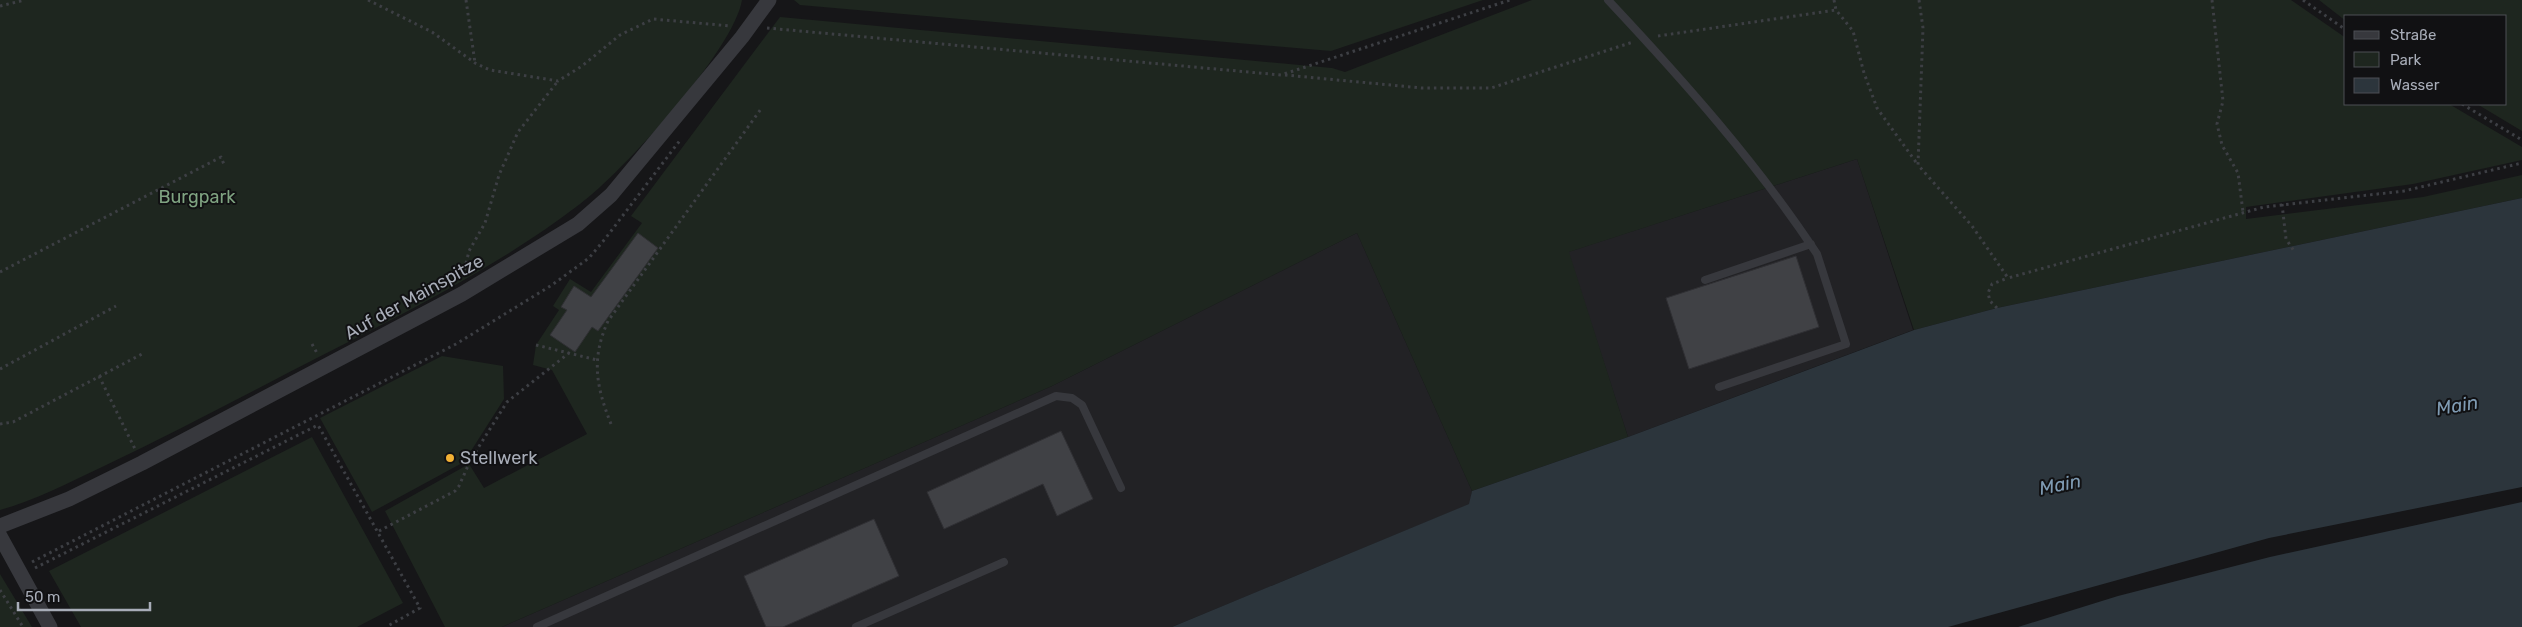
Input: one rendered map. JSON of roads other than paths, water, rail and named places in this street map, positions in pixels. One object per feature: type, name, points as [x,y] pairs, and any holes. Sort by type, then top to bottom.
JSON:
[{"type":"street","name":"Auf der Mainspitze","points":[[0,526],[69,499],[142,463],[466,292],[578,224],[611,195],[749,28],[769,0]]},
{"type":"street","points":[[0,536],[50,627]]},
{"type":"lane","points":[[1608,0],[1644,38],[1770,187],[1818,254],[1846,344],[1719,387]]},
{"type":"lane","points":[[1705,280],[1811,244]]},
{"type":"lane","points":[[537,627],[1056,396],[1072,398],[1082,405],[1121,488]]},
{"type":"lane","points":[[856,627],[1004,562]]},
{"type":"water","name":"Main","points":[[2522,198],[2522,487],[2269,538],[1948,627],[1172,627],[1469,504],[1472,491],[1628,437],[1914,330],[1997,308]]},
{"type":"water","points":[[2522,502],[2522,627],[2018,627],[2118,596],[2270,557]]},
{"type":"place","name":"Stellwerk","points":[[450,458]]},
{"type":"park label","name":"Burgpark","points":[[197,197]]}]
